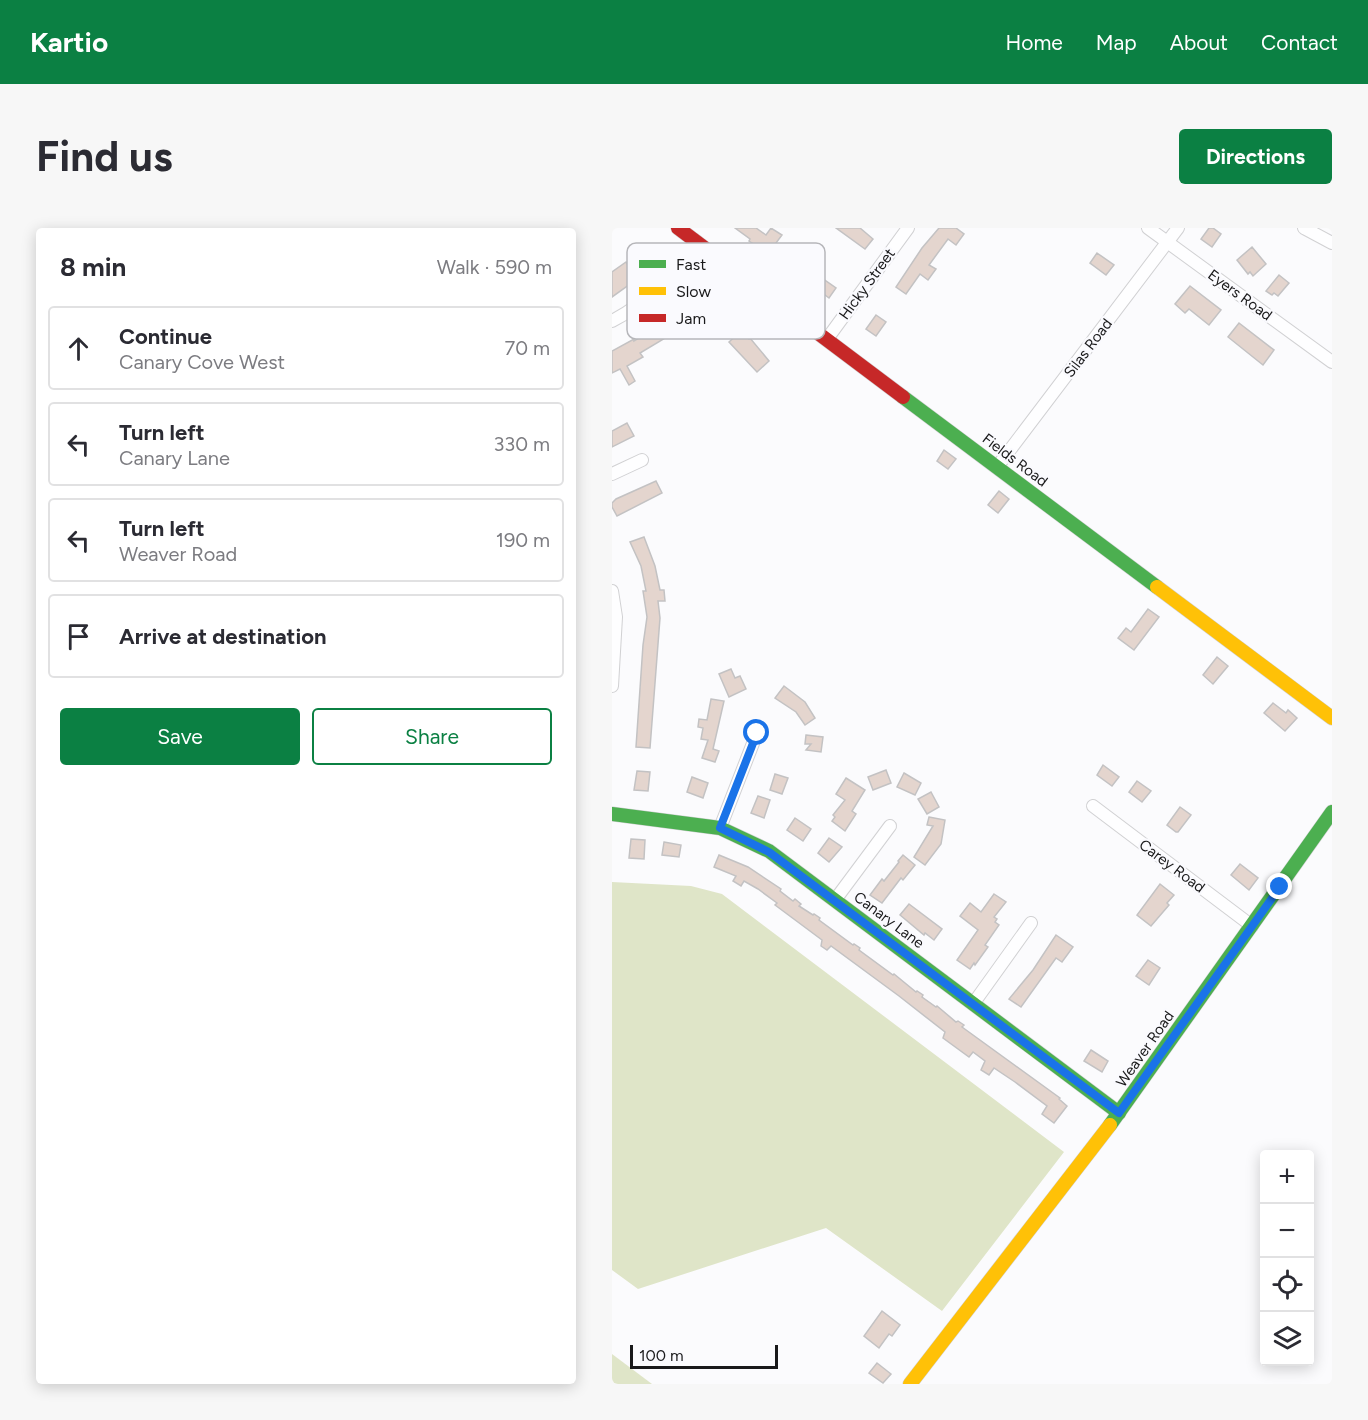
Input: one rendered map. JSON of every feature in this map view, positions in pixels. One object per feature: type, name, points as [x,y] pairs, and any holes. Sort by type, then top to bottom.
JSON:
[{"type":"street","name":"Fields Road","points":[[678,228],[696,242]]},
{"type":"street","name":"Eyers Road","points":[[1148,228],[1332,363]]},
{"type":"street","name":"Silas Road","points":[[998,467],[1178,228]]},
{"type":"street","points":[[1304,228],[1332,243]]},
{"type":"street","name":"Hicky Street","points":[[827,339],[904,230]]},
{"type":"street","points":[[612,321],[627,312]]},
{"type":"street","name":"Fields Road","points":[[827,339],[1332,718]]},
{"type":"street","points":[[612,474],[642,460]]},
{"type":"street","points":[[612,591],[616,617],[612,686]]},
{"type":"street","points":[[720,828],[757,733]]},
{"type":"street","name":"Carey Road","points":[[1093,806],[1252,926]]},
{"type":"street","name":"Weaver Road","points":[[910,1384],[1119,1113],[1332,812]]},
{"type":"street","name":"Canary Lane","points":[[612,814],[720,828],[769,852],[1119,1113]]},
{"type":"street","points":[[835,900],[890,826]]},
{"type":"street","points":[[973,1004],[1031,923]]},
{"type":"green space","points":[[612,882],[691,886],[722,894],[1064,1152],[942,1311],[826,1228],[638,1289],[612,1270]]},
{"type":"green space","points":[[612,1354],[652,1384],[612,1384]]},
{"type":"building","points":[[735,228],[756,228],[766,235],[771,228],[782,235],[776,243],[752,243]]},
{"type":"building","points":[[836,228],[860,228],[873,239],[865,249]]},
{"type":"building","points":[[939,228],[956,228],[964,234],[956,245],[948,239],[929,265],[936,269],[928,280],[920,274],[906,294],[896,287],[922,248]]},
{"type":"building","points":[[1209,228],[1221,234],[1212,247],[1201,239]]},
{"type":"building","points":[[1252,247],[1266,264],[1253,276],[1250,272],[1248,274],[1237,260]]},
{"type":"building","points":[[1097,253],[1114,265],[1106,275],[1090,263]]},
{"type":"building","points":[[626,262],[627,264],[627,286],[612,297],[612,272]]},
{"type":"building","points":[[1279,275],[1289,283],[1278,296],[1274,293],[1272,295],[1266,291]]},
{"type":"building","points":[[825,280],[836,288],[829,298],[825,295]]},
{"type":"building","points":[[1190,286],[1221,310],[1209,325],[1189,309],[1185,313],[1175,304]]},
{"type":"building","points":[[876,315],[886,322],[876,336],[866,329]]},
{"type":"building","points":[[1239,323],[1274,350],[1263,365],[1228,337]]},
{"type":"building","points":[[634,339],[634,341],[664,339],[640,353],[643,357],[627,366],[635,381],[629,385],[620,369],[612,373],[612,351]]},
{"type":"building","points":[[732,339],[751,339],[769,361],[757,372],[729,342]]},
{"type":"building","points":[[627,423],[634,436],[612,447],[612,431]]},
{"type":"building","points":[[944,450],[956,459],[948,469],[937,461]]},
{"type":"building","points":[[656,481],[662,493],[617,516],[612,507],[616,499]]},
{"type":"building","points":[[999,491],[1009,499],[998,513],[988,505]]},
{"type":"building","points":[[644,537],[655,566],[660,590],[664,590],[665,601],[658,601],[660,618],[650,748],[636,747],[647,617],[643,591],[646,591],[641,566],[630,542]]},
{"type":"building","points":[[1148,609],[1159,617],[1134,650],[1118,638],[1126,628],[1131,632]]},
{"type":"building","points":[[1217,657],[1228,666],[1213,684],[1203,675]]},
{"type":"building","points":[[731,669],[735,678],[740,676],[746,689],[729,697],[719,674]]},
{"type":"building","points":[[784,686],[805,702],[815,718],[805,725],[796,712],[775,698]]},
{"type":"building","points":[[711,699],[724,701],[713,749],[719,751],[715,762],[702,758],[708,740],[701,739],[703,728],[698,727],[699,719],[707,720]]},
{"type":"building","points":[[1273,703],[1286,713],[1288,710],[1297,718],[1285,731],[1264,713]]},
{"type":"building","points":[[806,735],[823,737],[821,752],[806,750],[811,744],[805,744]]},
{"type":"building","points":[[1103,765],[1119,777],[1112,786],[1097,775]]},
{"type":"building","points":[[886,770],[891,783],[873,790],[868,777]]},
{"type":"building","points":[[637,771],[650,772],[648,791],[634,790]]},
{"type":"building","points":[[904,773],[921,783],[915,795],[897,787]]},
{"type":"building","points":[[775,774],[788,778],[782,794],[770,790]]},
{"type":"building","points":[[692,777],[708,783],[703,798],[687,792]]},
{"type":"building","points":[[846,778],[865,790],[852,811],[856,814],[845,831],[832,821],[835,817],[833,815],[845,800],[836,794]]},
{"type":"building","points":[[1137,781],[1151,791],[1142,802],[1129,792]]},
{"type":"building","points":[[931,792],[939,807],[927,814],[918,799]]},
{"type":"building","points":[[758,796],[770,800],[764,818],[751,813]]},
{"type":"building","points":[[1180,807],[1191,815],[1176,832],[1167,825]]},
{"type":"building","points":[[929,817],[945,820],[941,844],[925,865],[914,857],[933,826],[927,825]]},
{"type":"building","points":[[795,818],[811,829],[803,841],[787,830]]},
{"type":"building","points":[[829,838],[842,847],[829,862],[818,853]]},
{"type":"building","points":[[631,839],[645,840],[644,859],[629,858]]},
{"type":"building","points":[[664,842],[681,845],[679,857],[662,855]]},
{"type":"building","points":[[719,855],[748,867],[781,889],[780,891],[793,901],[795,899],[801,904],[799,906],[820,918],[819,920],[860,948],[859,950],[923,995],[922,997],[956,1022],[964,1025],[962,1027],[1060,1098],[1067,1106],[1054,1123],[1042,1114],[1047,1106],[994,1068],[989,1075],[981,1070],[985,1061],[973,1052],[969,1057],[943,1038],[945,1032],[899,996],[831,946],[827,950],[821,946],[822,940],[775,905],[777,903],[758,889],[744,881],[741,886],[733,881],[736,876],[714,867]]},
{"type":"building","points":[[903,855],[915,865],[903,880],[901,878],[882,903],[870,895],[882,879],[884,881]]},
{"type":"building","points":[[1240,864],[1258,878],[1249,890],[1231,875]]},
{"type":"building","points":[[1160,884],[1174,895],[1167,903],[1169,905],[1151,926],[1137,915]]},
{"type":"building","points":[[994,894],[1006,902],[994,917],[997,919],[995,922],[999,925],[985,945],[988,947],[970,969],[957,960],[978,930],[960,916],[970,903],[981,912]]},
{"type":"building","points":[[909,904],[942,929],[934,940],[925,933],[924,935],[900,915]]},
{"type":"building","points":[[1056,935],[1073,947],[1062,962],[1056,958],[1021,1007],[1009,999],[1033,970]]},
{"type":"building","points":[[1148,960],[1160,968],[1149,985],[1136,976]]},
{"type":"building","points":[[1091,1050],[1108,1061],[1102,1072],[1084,1061]]},
{"type":"building","points":[[882,1311],[900,1325],[892,1336],[889,1334],[879,1348],[864,1336]]},
{"type":"building","points":[[877,1363],[891,1374],[883,1383],[869,1373]]},
{"type":"traffic: fast","points":[[903,397],[1157,587]]},
{"type":"traffic: fast","points":[[1110,1125],[1332,812]]},
{"type":"traffic: fast","points":[[612,814],[720,828],[769,851],[1119,1113]]},
{"type":"traffic: slow","points":[[1157,587],[1332,718]]},
{"type":"traffic: slow","points":[[910,1384],[1110,1125]]},
{"type":"traffic: jam","points":[[678,228],[698,243]]},
{"type":"traffic: jam","points":[[825,338],[903,397]]},
{"type":"route","points":[[757,733],[720,828],[769,852],[1119,1113],[1280,887]]}]
